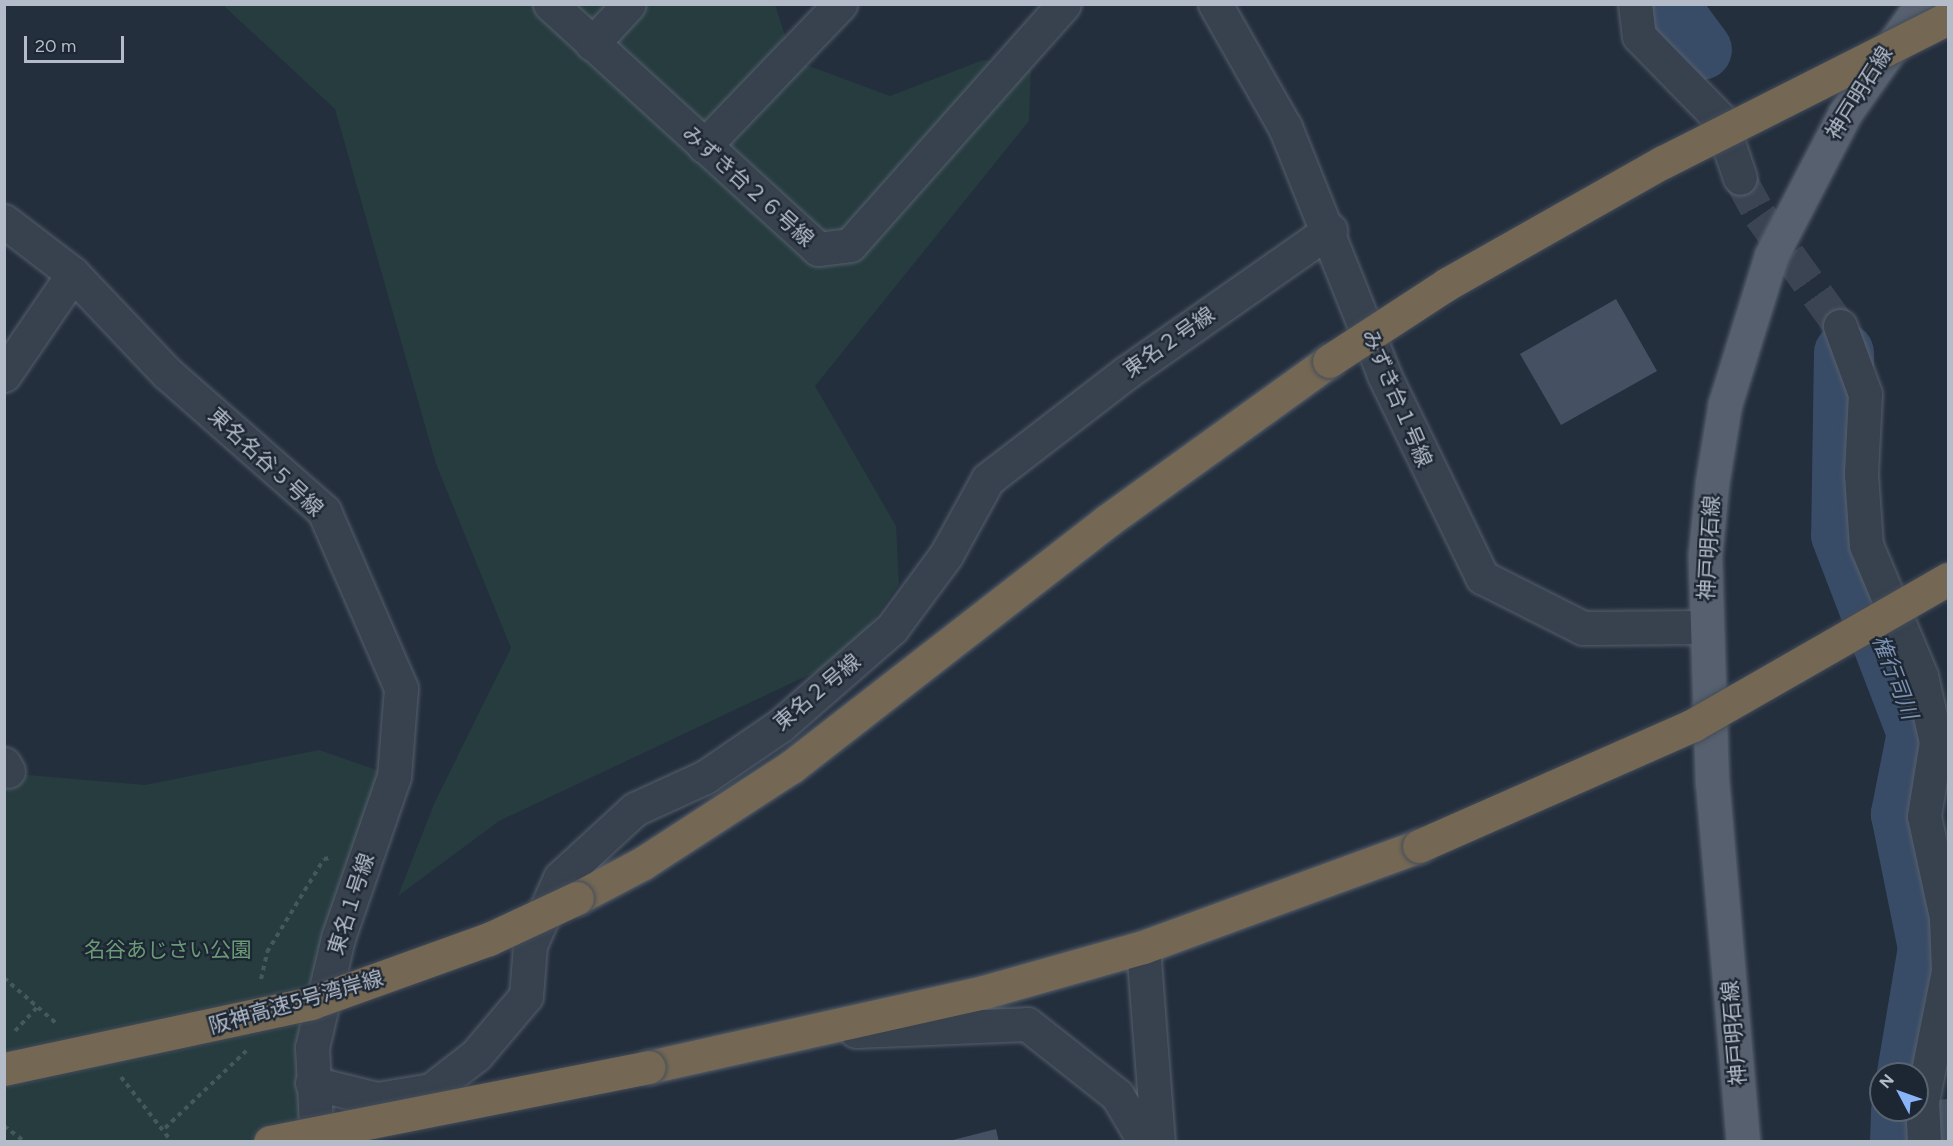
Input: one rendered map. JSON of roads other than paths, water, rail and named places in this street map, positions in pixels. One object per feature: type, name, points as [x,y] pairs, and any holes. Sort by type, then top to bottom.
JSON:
[{"type":"highway","name":"阪神高速5号湾岸線","points":[[4,1069],[311,1002],[489,939],[577,898],[643,863],[791,767],[1107,521],[1329,361],[1447,284],[1653,167],[1948,18]]},
{"type":"highway","points":[[270,1142],[797,1036],[1143,947],[1419,846],[1693,725],[1948,579]]},
{"type":"main road","name":"神戸明石線","points":[[1743,1142],[1712,784],[1705,627],[1705,555],[1725,404],[1767,266],[1801,189],[1845,113],[1922,4]]},
{"type":"street","name":"みずき台２６号線","points":[[550,4],[818,249],[850,245],[1064,4]]},
{"type":"street","points":[[592,44],[629,4]]},
{"type":"street","points":[[704,146],[840,4]]},
{"type":"street","name":"みずき台１号線","points":[[1215,4],[1285,126],[1330,230],[1384,375],[1482,577],[1583,628],[1705,627]]},
{"type":"street","points":[[1635,4],[1639,36],[1720,119],[1740,178]]},
{"type":"street","name":"東名名谷５号線","points":[[4,221],[73,274],[167,373],[324,511],[401,688],[393,776]]},
{"type":"street","name":"東名２号線","points":[[312,1083],[377,1099],[430,1090],[476,1055],[526,996],[530,945],[560,878],[635,809],[705,777],[781,725],[892,628],[946,555],[988,479],[1127,372],[1330,230]]},
{"type":"street","points":[[4,375],[73,274]]},
{"type":"street","points":[[1840,326],[1865,394],[1861,474],[1866,545],[1921,676],[1936,742],[1924,816],[1946,917],[1948,971],[1922,1101],[1924,1142]]},
{"type":"street","name":"東名１号線","points":[[317,1142],[312,1083],[312,1047],[338,938],[393,776]]},
{"type":"street","points":[[1143,947],[1158,1142]]},
{"type":"street","points":[[797,1036],[1027,1024],[1117,1095],[1145,1142]]},
{"type":"waterway","name":"権行司川","points":[[1668,4],[1702,50]]},
{"type":"waterway","name":"権行司川","points":[[1844,353],[1841,535],[1917,733],[1901,814],[1928,948],[1909,1062]]},
{"type":"waterway","name":"権行司川","points":[[1900,1142],[1901,1122]]},
{"type":"tunnel","points":[[1740,178],[1760,215],[1840,326]]},
{"type":"park label","name":"名谷あじさい公園","points":[[168,950]]}]
